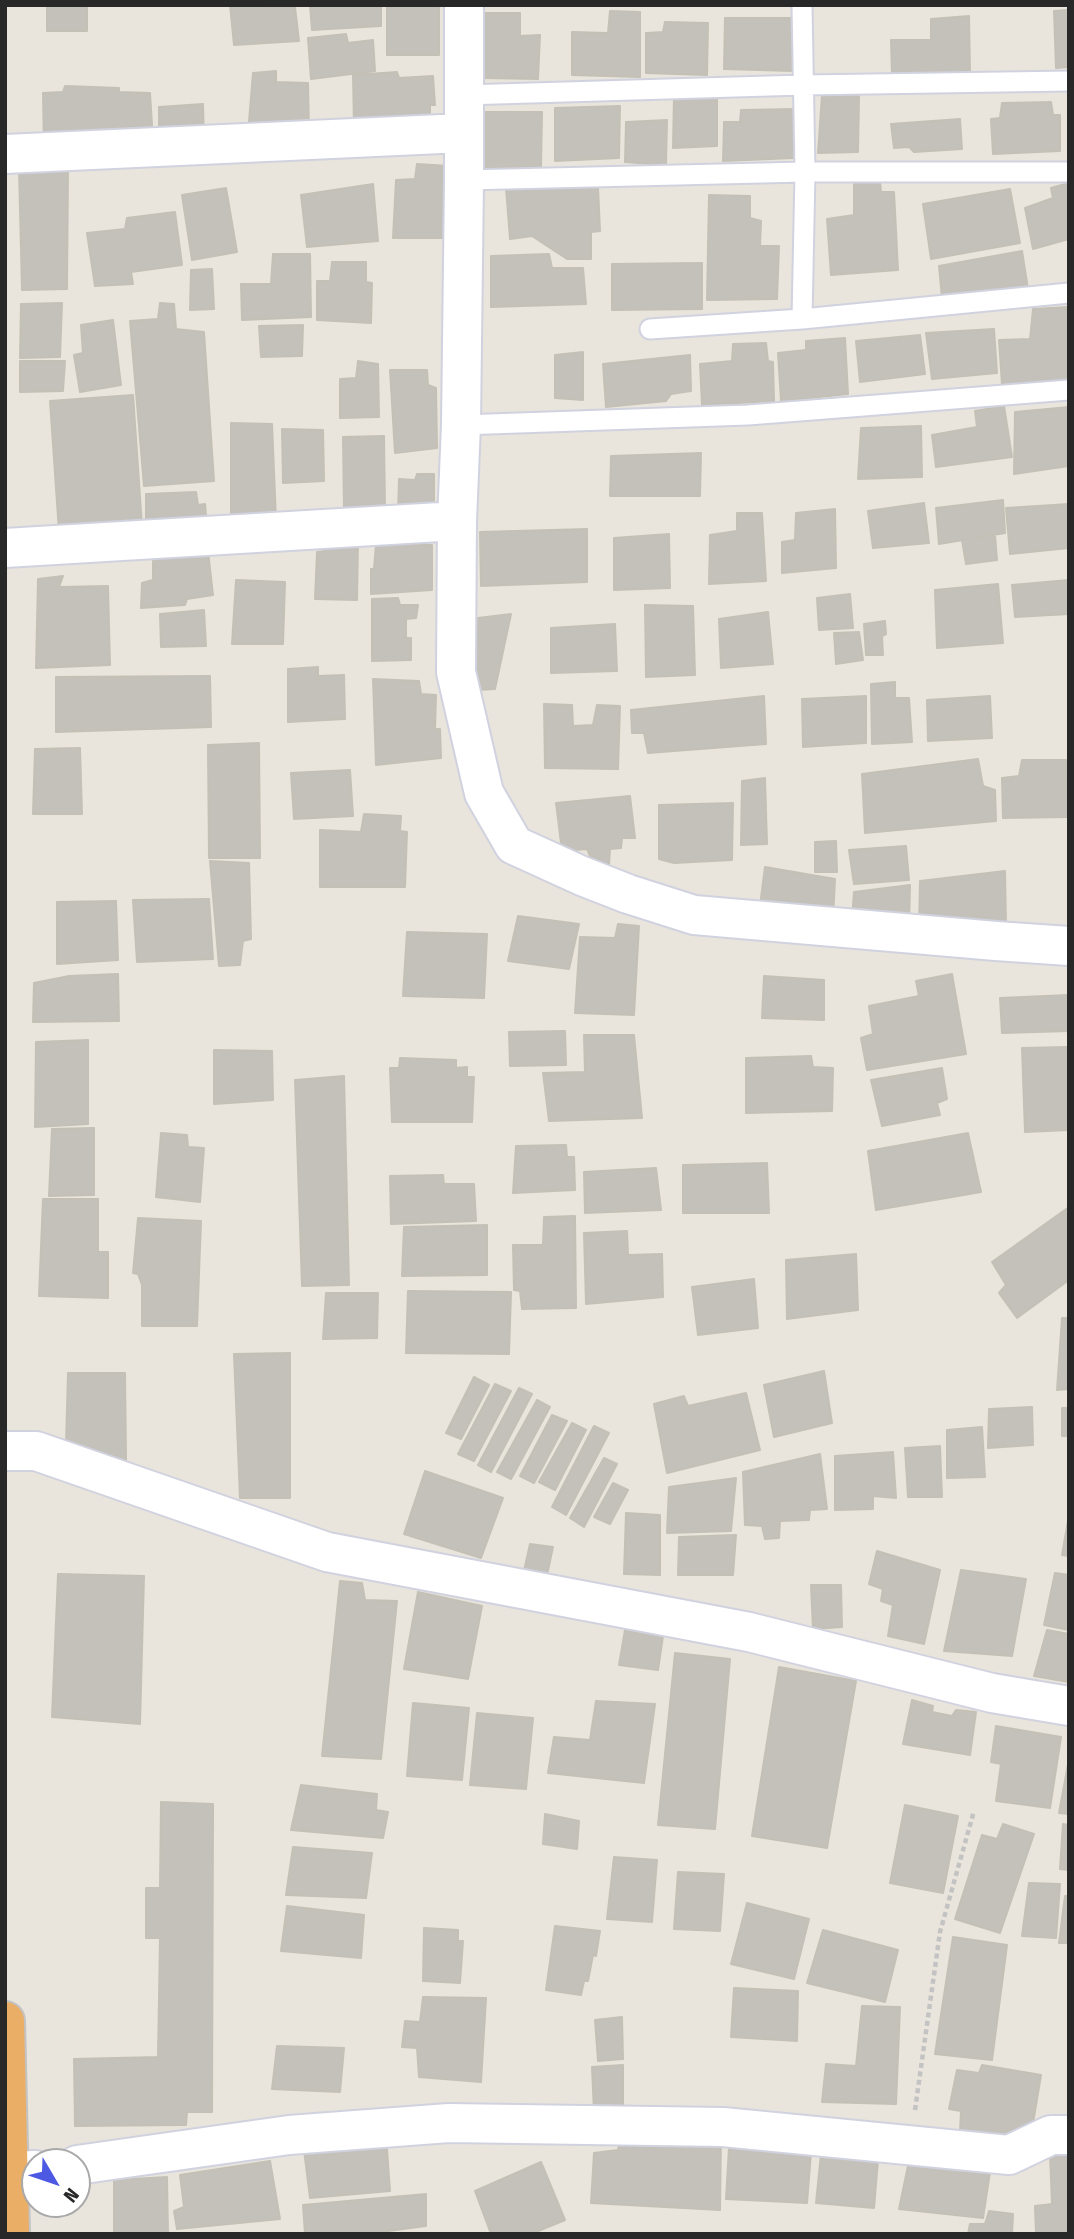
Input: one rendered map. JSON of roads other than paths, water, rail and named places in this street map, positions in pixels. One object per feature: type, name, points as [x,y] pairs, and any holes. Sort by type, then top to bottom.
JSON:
[{"type":"highway","points":[[5,2021],[21,2161]]},
{"type":"highway","points":[[10,2234],[21,2175]]},
{"type":"street","points":[[464,5],[464,180],[456,671],[484,793],[514,845],[617,890],[694,915],[1069,946]]},
{"type":"street","points":[[5,155],[463,133]]},
{"type":"street","points":[[5,548],[457,521]]},
{"type":"street","points":[[5,1451],[36,1451],[327,1552],[749,1632],[992,1693],[1069,1706]]},
{"type":"street","points":[[91,2163],[289,2135],[449,2123],[723,2127],[1009,2155],[1051,2135],[1069,2135]]},
{"type":"lane","points":[[802,5],[805,172],[802,319]]},
{"type":"lane","points":[[463,95],[803,85],[1069,81]]},
{"type":"lane","points":[[464,180],[805,172],[1069,172]]},
{"type":"lane","points":[[650,329],[802,319],[1069,293]]},
{"type":"lane","points":[[461,425],[748,415],[1069,390]]}]
